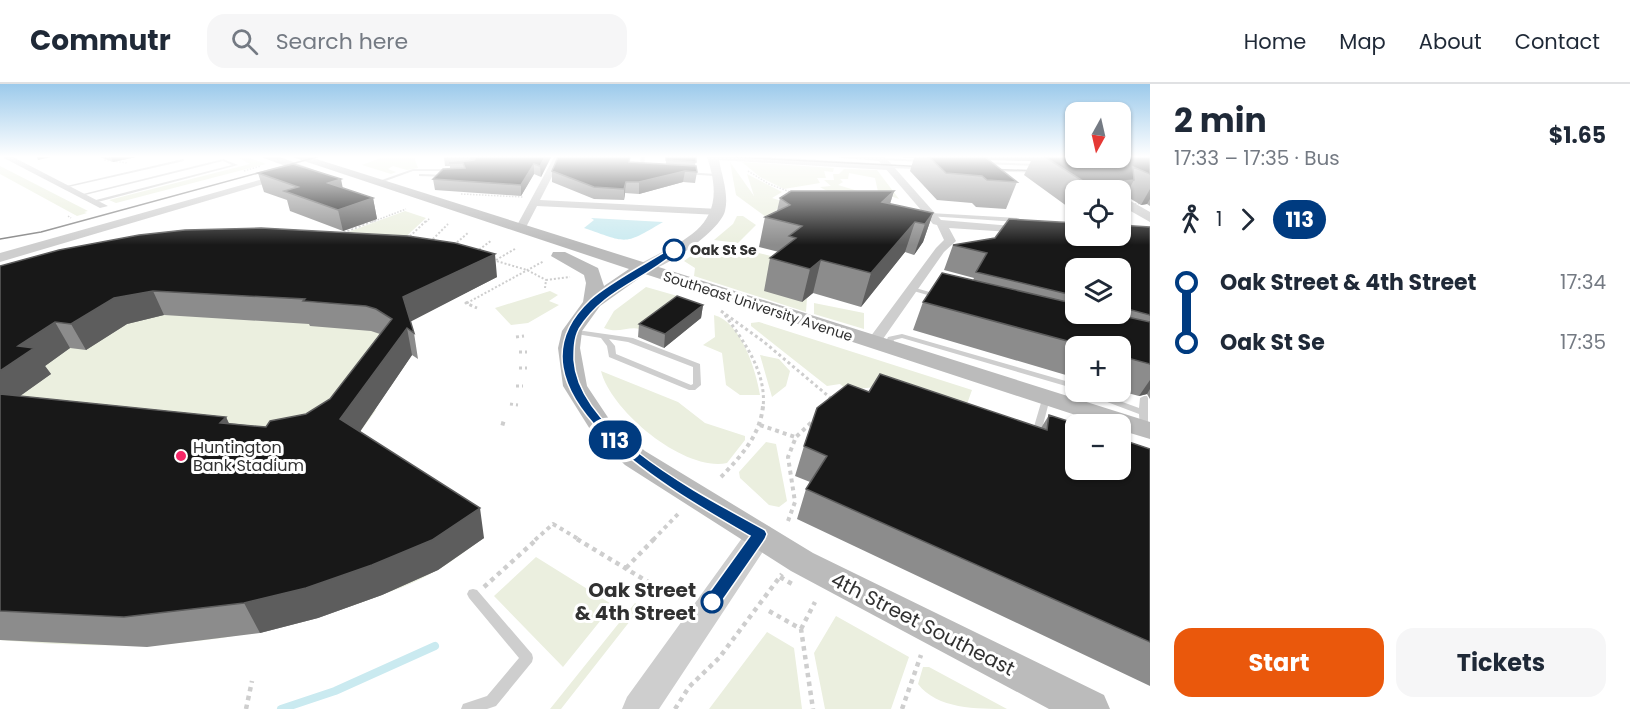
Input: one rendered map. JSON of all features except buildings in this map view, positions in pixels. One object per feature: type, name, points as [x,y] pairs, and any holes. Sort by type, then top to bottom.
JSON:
[{"type":"main road","points":[[357,186],[519,240],[636,272],[788,323],[880,345],[1046,398],[1146,425]]},
{"type":"main road","points":[[388,186],[567,259],[592,272],[595,283],[593,302]]},
{"type":"main road","points":[[572,331],[593,302],[636,272]]},
{"type":"main road","name":"4th Street Southeast","points":[[572,331],[568,348],[575,386],[602,428],[635,458],[774,527],[802,562],[1090,709]]},
{"type":"street","points":[[0,258],[251,186]]},
{"type":"street","points":[[519,240],[529,200],[538,186]]},
{"type":"street","points":[[636,272],[694,238],[714,222],[719,212],[717,186]]},
{"type":"street","points":[[880,345],[912,289],[950,241],[942,224],[930,215],[905,186]]},
{"type":"street","points":[[64,187],[98,204]]},
{"type":"street","points":[[529,200],[719,212]]},
{"type":"street","points":[[1131,207],[1150,218]]},
{"type":"street","points":[[942,224],[1031,225]]},
{"type":"street","points":[[1131,235],[1140,235]]},
{"type":"street","points":[[639,709],[774,527]]},
{"type":"lane","points":[[81,195],[117,186]]},
{"type":"lane","points":[[118,186],[131,192]]},
{"type":"lane","points":[[98,204],[154,186]]},
{"type":"lane","points":[[930,215],[1031,225]]},
{"type":"lane","points":[[912,289],[946,298]]},
{"type":"lane","points":[[572,331],[630,340],[697,366],[697,385],[692,388],[612,355],[611,346],[604,337]]},
{"type":"lane","points":[[880,345],[902,336],[922,340],[1065,384]]},
{"type":"lane","points":[[1046,398],[1037,430],[1056,437]]},
{"type":"lane","points":[[1144,398],[1146,425]]},
{"type":"lane","points":[[1106,402],[1146,425]]},
{"type":"lane","points":[[468,709],[491,701],[527,658],[473,594]]},
{"type":"path","points":[[774,186],[794,194]]},
{"type":"path","points":[[454,194],[529,200]]},
{"type":"path","points":[[1131,205],[1145,203]]},
{"type":"path","points":[[331,237],[406,209]]},
{"type":"path","points":[[407,239],[429,218]]},
{"type":"path","points":[[426,246],[448,224]]},
{"type":"path","points":[[447,251],[470,232]]},
{"type":"path","points":[[481,257],[473,255],[492,240]]},
{"type":"path","points":[[490,264],[519,240]]},
{"type":"path","points":[[489,259],[527,270],[546,280],[578,277]]},
{"type":"path","points":[[477,308],[466,303],[546,260]]},
{"type":"path","points":[[545,288],[546,280]]},
{"type":"path","points":[[721,477],[756,436],[760,425],[764,394],[759,367],[720,309],[835,401],[830,408]]},
{"type":"path","points":[[516,337],[524,336]]},
{"type":"path","points":[[519,352],[527,352]]},
{"type":"path","points":[[519,368],[527,368]]},
{"type":"path","points":[[516,386],[523,386]]},
{"type":"path","points":[[510,404],[518,405]]},
{"type":"path","points":[[774,527],[795,502],[788,458],[795,438],[816,418]]},
{"type":"path","points":[[501,423],[508,425]]},
{"type":"path","points":[[760,425],[795,438]]},
{"type":"path","points":[[626,568],[678,514]]},
{"type":"path","points":[[473,594],[553,524],[663,591]]},
{"type":"path","points":[[675,709],[689,687],[719,658],[780,577]]},
{"type":"path","points":[[813,709],[801,629],[816,602]]},
{"type":"path","points":[[769,611],[801,629]]},
{"type":"path","points":[[902,709],[921,655]]},
{"type":"path","points":[[246,709],[252,681]]},
{"type":"green space","points":[[22,186],[39,186],[88,211],[77,216]]},
{"type":"green space","points":[[163,186],[181,186],[116,203],[109,200]]},
{"type":"green space","points":[[734,186],[747,186],[754,196],[751,186],[771,186],[782,192],[772,198],[782,201],[770,220],[736,195]]},
{"type":"green space","points":[[778,186],[801,186],[784,189]]},
{"type":"green space","points":[[842,186],[858,191],[818,194],[827,191],[820,187]]},
{"type":"green space","points":[[877,186],[889,186],[899,199],[878,192]]},
{"type":"green space","points":[[405,211],[426,218],[399,243],[329,239]]},
{"type":"green space","points":[[737,216],[743,216],[756,225],[738,243],[714,240],[733,224]]},
{"type":"green space","points":[[702,248],[723,254],[750,251],[771,256],[802,302],[807,298],[806,312],[694,276],[695,268],[684,261]]},
{"type":"green space","name":"Huntington Bank Stadium","points":[[479,271],[497,277],[400,326],[413,353],[389,389],[382,389],[370,409],[376,410],[357,436],[346,446],[484,538],[445,565],[410,584],[313,618],[269,629],[225,637],[138,645],[0,640],[0,294]]},
{"type":"green space","points":[[646,287],[681,297],[640,329],[609,330],[604,328],[614,311]]},
{"type":"green space","points":[[550,291],[558,295],[549,301],[559,305],[528,323],[511,325],[495,308]]},
{"type":"green space","points":[[814,303],[864,313],[864,329],[814,314]]},
{"type":"green space","points":[[714,315],[724,319],[732,327],[746,348],[760,395],[740,395],[726,385],[722,353],[703,345],[715,337]]},
{"type":"green space","points":[[759,322],[972,390],[962,418],[876,387],[847,390],[840,384],[827,386],[751,326],[751,323]]},
{"type":"green space","points":[[760,355],[779,359],[790,371],[786,386],[772,397]]},
{"type":"green space","points":[[601,371],[678,402],[705,423],[745,436],[745,440],[727,463],[710,463],[691,458],[671,448],[634,420],[619,404]]},
{"type":"green space","points":[[766,442],[776,444],[787,501],[779,507],[769,505],[740,478],[739,472]]},
{"type":"green space","points":[[536,557],[613,605],[563,667],[494,596]]},
{"type":"green space","points":[[635,603],[641,607],[561,709],[550,709]]},
{"type":"green space","points":[[836,616],[909,657],[891,709],[825,709],[814,653]]},
{"type":"green space","points":[[767,632],[794,648],[802,709],[709,709]]},
{"type":"green space","points":[[923,667],[929,667],[1007,709],[958,706],[936,698],[918,684]]},
{"type":"water","points":[[591,218],[663,222],[640,235],[625,240],[584,228],[594,220]]},
{"type":"waterway","points":[[281,709],[335,691],[435,646]]},
{"type":"tram line","points":[[0,239],[41,232],[210,186]]},
{"type":"bus line","name":"113","points":[[674,250],[641,269],[593,302],[572,331],[568,348],[569,366],[575,386],[586,407],[602,428],[635,458],[697,498],[760,534],[712,602]]},
{"type":"place","name":"Oak St Se","points":[[674,250]]},
{"type":"place","name":"Huntington Bank Stadium","points":[[181,456]]},
{"type":"place","name":"Oak Street & 4th Street","points":[[712,602]]}]
